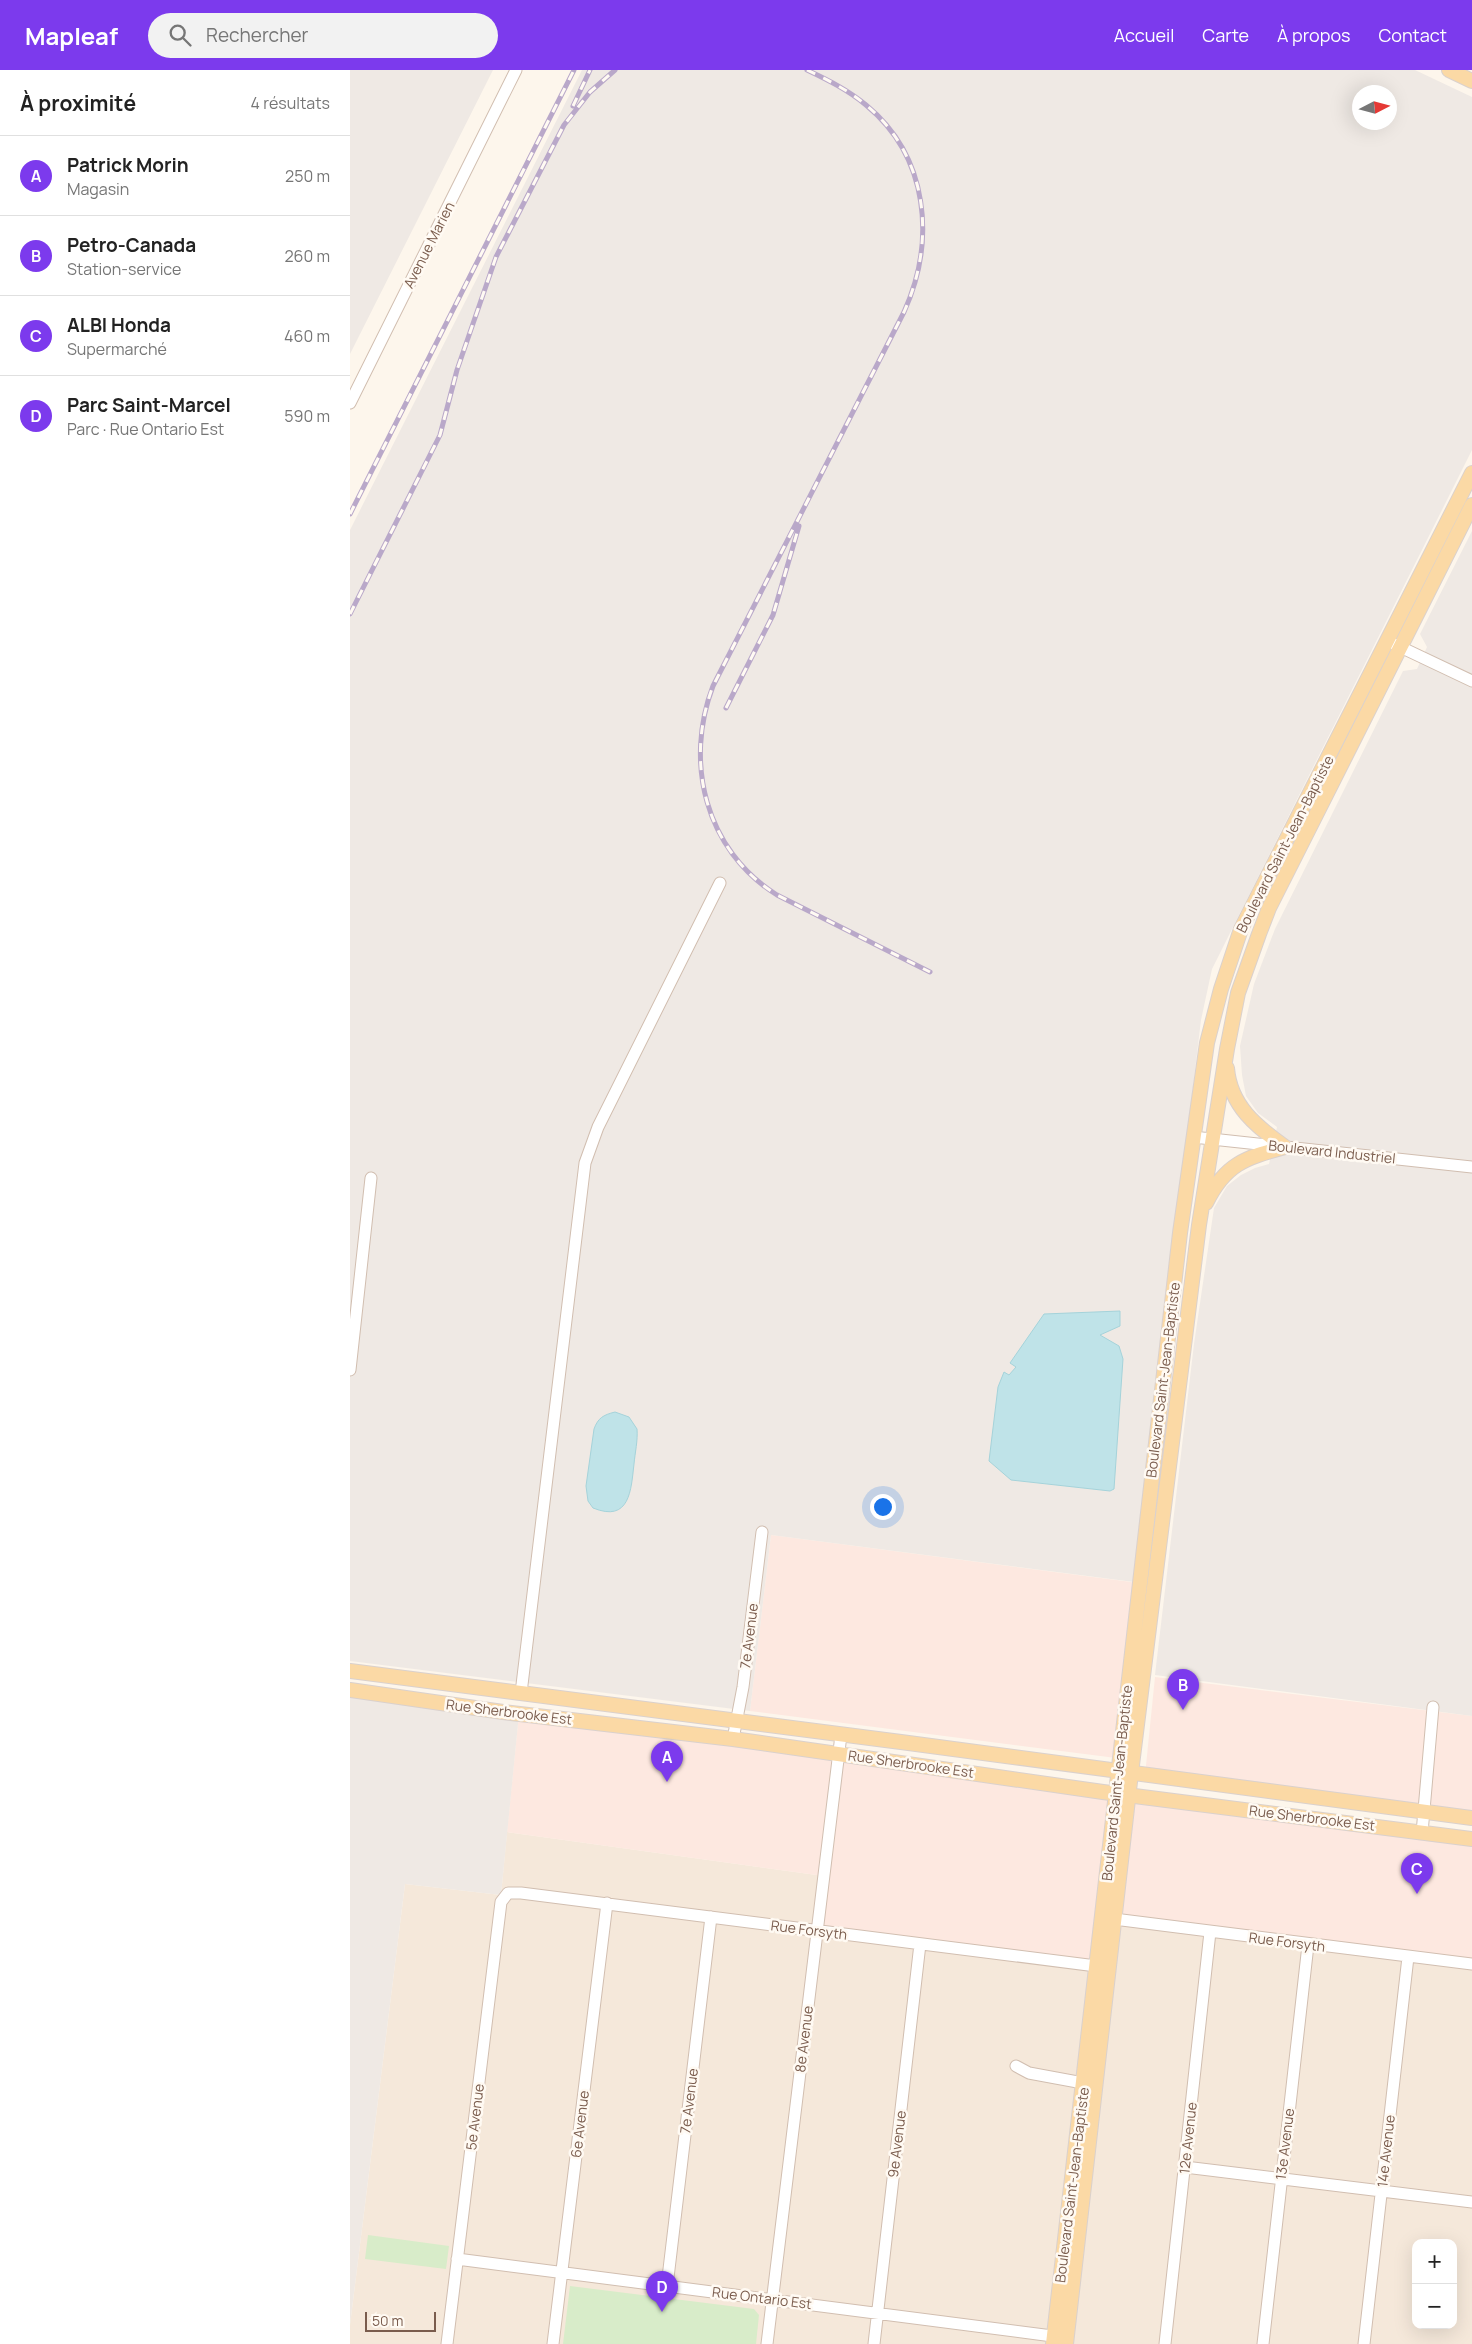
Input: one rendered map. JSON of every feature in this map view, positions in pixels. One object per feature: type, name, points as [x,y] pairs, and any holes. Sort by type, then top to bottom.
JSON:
[{"type":"main road","points":[[1450,70],[1472,81]]},
{"type":"main road","name":"Boulevard Saint-Jean-Baptiste","points":[[1060,2340],[1109,1919],[1130,1796],[1124,1772],[1139,1578],[1167,1356],[1180,1233],[1207,1043],[1221,989],[1241,929],[1472,473]]},
{"type":"main road","name":"Boulevard Saint-Jean-Baptiste","points":[[1109,1919],[1115,1793],[1124,1772],[1156,1580],[1211,1139],[1238,993],[1269,908],[1472,506]]},
{"type":"main road","points":[[1227,1049],[1227,1071],[1232,1091],[1242,1110],[1255,1125],[1285,1147]]},
{"type":"main road","points":[[1199,1225],[1206,1202],[1216,1183],[1238,1162],[1285,1147]]},
{"type":"main road","points":[[1167,1356],[1183,1358]]},
{"type":"main road","points":[[1145,1532],[1162,1534]]},
{"type":"main road","points":[[1139,1578],[1156,1580]]},
{"type":"main road","name":"Rue Sherbrooke Est","points":[[350,1671],[1472,1818]]},
{"type":"main road","name":"Rue Sherbrooke Est","points":[[350,1690],[519,1714],[733,1739],[1130,1796],[1472,1839]]},
{"type":"main road","points":[[519,1714],[521,1694]]},
{"type":"main road","points":[[629,1727],[632,1708]]},
{"type":"main road","points":[[675,1714],[675,1732]]},
{"type":"main road","points":[[964,1772],[968,1751]]},
{"type":"main road","points":[[1313,1818],[1316,1797]]},
{"type":"street","name":"Avenue Marien","points":[[350,403],[516,70]]},
{"type":"street","name":"Avenue Marien","points":[[509,87],[520,70]]},
{"type":"street","points":[[1387,641],[1472,681]]},
{"type":"street","points":[[521,1694],[584,1163],[598,1127],[720,883]]},
{"type":"street","name":"Boulevard Industriel","points":[[1193,1137],[1472,1167]]},
{"type":"street","points":[[350,1370],[371,1178]]},
{"type":"street","name":"7e Avenue","points":[[733,1739],[743,1687],[762,1532]]},
{"type":"street","points":[[1422,1833],[1434,1707]]},
{"type":"street","name":"8e Avenue","points":[[767,2344],[838,1754],[842,1734]]},
{"type":"street","name":"Rue Forsyth","points":[[508,1893],[521,1892],[1103,1966]]},
{"type":"street","name":"5e Avenue","points":[[447,2344],[501,1902],[508,1893]]},
{"type":"street","name":"6e Avenue","points":[[553,2344],[607,1903]]},
{"type":"street","name":"7e Avenue","points":[[667,2286],[711,1917]]},
{"type":"street","name":"Rue Forsyth","points":[[1109,1919],[1472,1964]]},
{"type":"street","name":"12e Avenue","points":[[1164,2344],[1210,1932]]},
{"type":"street","name":"9e Avenue","points":[[874,2344],[920,1944]]},
{"type":"street","name":"13e Avenue","points":[[1263,2344],[1308,1945]]},
{"type":"street","name":"14e Avenue","points":[[1364,2344],[1408,1957]]},
{"type":"street","points":[[1016,2066],[1029,2073],[1090,2084]]},
{"type":"street","points":[[1185,2167],[1281,2177],[1472,2202]]},
{"type":"street","name":"Rue Ontario Est","points":[[457,2259],[1060,2340]]},
{"type":"shaded area","points":[[350,70],[493,70],[350,354]]},
{"type":"shaded area","points":[[582,70],[1415,70],[1472,97],[1472,450],[1212,969],[1201,1020],[1134,1582],[771,1535],[750,1711],[350,1661],[350,530]]},
{"type":"shaded area","points":[[1472,531],[1472,1716],[1155,1675],[1194,1344],[1214,1208],[1227,1186],[1241,1175],[1269,1164],[1277,1127],[1258,1113],[1246,1096],[1242,1075],[1240,1046],[1254,984],[1275,929],[1403,671],[1417,669],[1427,647],[1420,634]]},
{"type":"shaded area","points":[[771,1535],[1139,1583],[1116,1758],[750,1711]]},
{"type":"shaded area","points":[[1155,1677],[1472,1716],[1472,1818],[1145,1775]]},
{"type":"shaded area","points":[[350,1690],[519,1714],[501,1895],[405,1884],[350,2325]]},
{"type":"shaded area","points":[[519,1714],[1472,1842],[1472,1963],[1116,1919],[1109,1967],[818,1931],[824,1876],[507,1832]]},
{"type":"shaded area","points":[[507,1832],[824,1876],[1097,1965],[1052,2344],[350,2344],[350,2325],[405,1884],[501,1895]]},
{"type":"shaded area","points":[[1116,1919],[1472,1964],[1472,2344],[1065,2344]]},
{"type":"green space","points":[[368,2235],[449,2246],[446,2269],[365,2259]]},
{"type":"green space","points":[[570,2286],[754,2309],[759,2315],[756,2344],[563,2344]]},
{"type":"water","points":[[1120,1311],[1120,1326],[1100,1335],[1119,1346],[1123,1359],[1114,1489],[1110,1491],[1011,1480],[989,1461],[998,1387],[1004,1372],[1009,1375],[1016,1367],[1010,1363],[1044,1314]]},
{"type":"water","points":[[615,1412],[629,1417],[637,1429],[637,1442],[632,1484],[626,1501],[621,1508],[615,1511],[605,1511],[593,1508],[588,1501],[586,1486],[594,1429],[597,1422],[607,1414]]},
{"type":"railway","points":[[350,514],[574,70]]},
{"type":"railway","points":[[573,106],[590,70]]},
{"type":"railway","points":[[350,614],[440,435],[457,370],[496,257],[564,125],[590,92],[615,70]]},
{"type":"railway","points":[[807,70],[845,90],[866,105],[887,126],[903,149],[914,175],[921,201],[923,229],[920,257],[914,285],[904,312],[713,686],[704,715],[701,744],[702,774],[707,802],[717,829],[733,854],[752,876],[777,895],[930,972]]},
{"type":"railway","points":[[726,708],[773,615],[799,526]]},
{"type":"place","name":"Petro-Canada","points":[[1183,1710]]},
{"type":"place","name":"Patrick Morin","points":[[667,1782]]},
{"type":"place","name":"ALBI Honda","points":[[1417,1894]]},
{"type":"place","name":"Parc Saint-Marcel","points":[[662,2312]]}]
